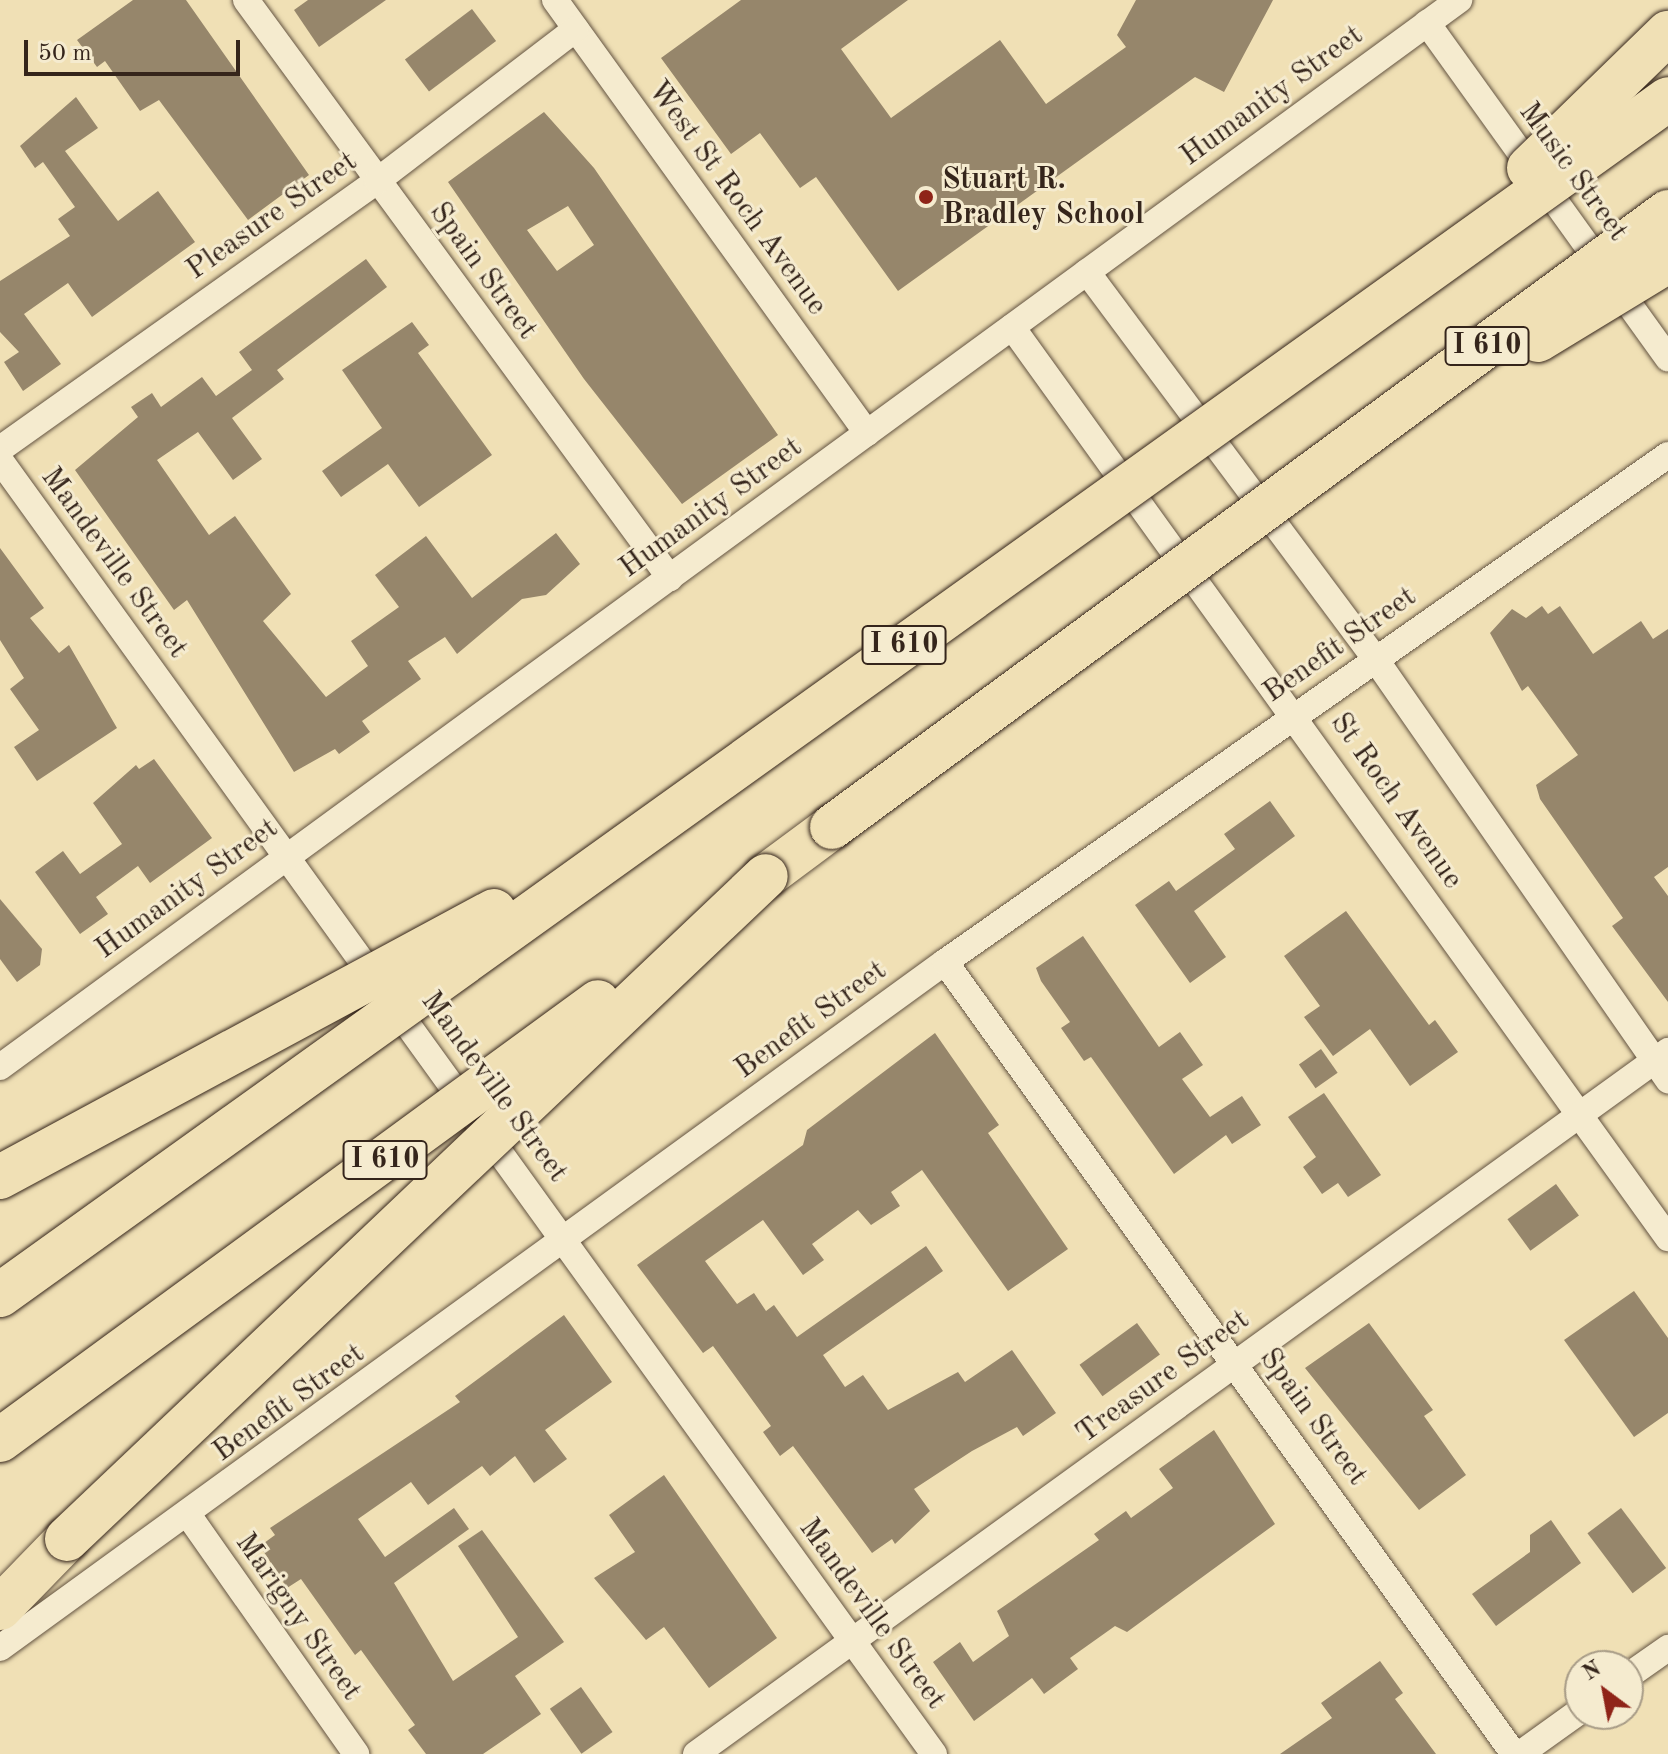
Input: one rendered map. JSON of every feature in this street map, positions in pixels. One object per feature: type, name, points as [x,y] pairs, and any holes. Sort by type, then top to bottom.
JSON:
[{"type":"highway","points":[[1166,457],[1538,161],[1668,33]]},
{"type":"highway","name":"I 610","points":[[0,1295],[1668,99]]},
{"type":"highway","name":"I 610","points":[[0,1440],[1668,212]]},
{"type":"highway","points":[[1306,479],[1668,261]]},
{"type":"highway","points":[[0,1177],[641,833]]},
{"type":"highway","points":[[0,1608],[67,1539],[766,876]]},
{"type":"street","name":"Spain Street","points":[[246,0],[670,578]]},
{"type":"street","name":"West St Roch Avenue","points":[[555,0],[867,433]]},
{"type":"street","name":"Humanity Street","points":[[0,1067],[1459,0]]},
{"type":"street","name":"Music Street","points":[[1427,23],[1668,358]]},
{"type":"street","name":"Pleasure Street","points":[[0,449],[377,181],[576,29]]},
{"type":"street","points":[[1087,272],[1376,660],[1663,1064]]},
{"type":"street","name":"St Roch Avenue","points":[[1012,327],[1295,714],[1668,1238]]},
{"type":"street","name":"Benefit Street","points":[[0,1648],[189,1516],[945,962],[1668,455]]},
{"type":"street","name":"Mandeville Street","points":[[0,460],[934,1754]]},
{"type":"street","name":"Spain Street","points":[[945,962],[1517,1754]]},
{"type":"street","name":"Treasure Street","points":[[696,1754],[1580,1115],[1663,1064]]},
{"type":"street","name":"Marigny Street","points":[[189,1516],[356,1754]]},
{"type":"street","points":[[1644,1665],[1668,1648]]},
{"type":"street","points":[[1517,1754],[1564,1722]]},
{"type":"building","points":[[133,0],[186,0],[309,175],[248,220],[159,100],[140,111],[105,61],[97,67],[77,40]]},
{"type":"building","points":[[308,0],[386,0],[319,47],[294,10]]},
{"type":"building","points":[[741,0],[908,0],[841,49],[891,118],[1000,40],[1046,104],[1126,47],[1117,35],[1136,0],[1273,0],[1224,92],[1195,77],[898,291],[816,177],[800,188],[760,133],[731,154],[661,58]]},
{"type":"building","points":[[472,9],[496,41],[429,91],[405,60]]},
{"type":"building","points":[[76,97],[98,128],[65,151],[118,221],[158,191],[195,242],[92,317],[68,283],[24,314],[61,364],[23,391],[4,362],[19,352],[0,332],[0,281],[70,236],[58,219],[75,207],[43,162],[35,168],[20,146]]},
{"type":"building","points":[[544,112],[594,168],[778,435],[682,504],[584,379],[448,182]],"holes":[[[568,206],[594,245],[557,271],[527,230]]]},
{"type":"building","points":[[366,259],[387,287],[277,370],[284,379],[232,418],[262,459],[233,480],[198,432],[157,460],[209,535],[235,516],[291,594],[263,621],[326,697],[368,666],[351,641],[399,607],[375,575],[426,536],[472,598],[556,533],[580,564],[546,595],[522,599],[457,654],[445,637],[408,661],[421,679],[362,721],[370,732],[339,754],[335,749],[294,772],[187,600],[174,610],[75,470],[138,417],[131,407],[152,393],[161,407],[202,377],[216,396],[252,370],[239,352]]},
{"type":"building","points":[[412,322],[429,345],[418,353],[492,455],[419,507],[388,464],[341,497],[322,471],[382,428],[342,370]]},
{"type":"building","points":[[0,548],[44,608],[30,618],[59,653],[69,645],[117,728],[37,781],[14,747],[39,730],[10,689],[24,678],[0,640]]},
{"type":"building","points":[[1542,606],[1548,614],[1560,606],[1593,654],[1641,621],[1653,639],[1668,629],[1668,867],[1654,877],[1668,896],[1668,1002],[1612,926],[1623,918],[1540,799],[1536,785],[1578,755],[1528,686],[1522,691],[1490,633],[1512,609],[1526,618]]},
{"type":"building","points":[[154,759],[212,838],[150,883],[138,866],[96,897],[108,914],[80,934],[35,872],[63,851],[80,874],[122,844],[93,803],[136,765],[139,769]]},
{"type":"building","points":[[1270,801],[1295,836],[1194,911],[1226,957],[1190,983],[1135,905],[1169,881],[1176,891],[1235,849],[1224,834]]},
{"type":"building","points":[[0,899],[42,949],[40,965],[17,982],[0,959]]},
{"type":"building","points":[[1346,911],[1429,1025],[1435,1020],[1458,1052],[1410,1086],[1370,1029],[1333,1056],[1304,1017],[1320,1006],[1284,956]]},
{"type":"building","points":[[1083,936],[1159,1047],[1180,1032],[1203,1065],[1182,1079],[1210,1117],[1242,1096],[1261,1125],[1232,1144],[1226,1135],[1174,1174],[1091,1057],[1084,1061],[1061,1028],[1070,1022],[1041,981],[1036,968]]},
{"type":"building","points":[[935,1033],[999,1125],[988,1133],[1068,1249],[1008,1291],[922,1170],[891,1192],[900,1206],[871,1225],[858,1210],[812,1244],[824,1260],[803,1275],[763,1220],[705,1261],[737,1304],[754,1293],[766,1311],[774,1305],[797,1337],[926,1246],[943,1271],[823,1355],[845,1387],[863,1375],[888,1410],[958,1372],[965,1382],[1012,1350],[1056,1413],[1023,1436],[1017,1427],[972,1451],[914,1489],[930,1511],[895,1544],[892,1539],[872,1553],[793,1446],[780,1456],[763,1432],[771,1426],[713,1346],[703,1353],[637,1265],[803,1145],[807,1130]]},
{"type":"building","points":[[1321,1049],[1338,1073],[1316,1088],[1299,1064]]},
{"type":"building","points":[[1324,1093],[1381,1175],[1348,1197],[1338,1183],[1322,1194],[1303,1167],[1316,1157],[1288,1117]]},
{"type":"building","points":[[1556,1184],[1579,1216],[1530,1251],[1507,1219]]},
{"type":"building","points":[[1634,1291],[1668,1338],[1668,1413],[1634,1437],[1564,1340]]},
{"type":"building","points":[[564,1315],[612,1382],[545,1430],[567,1459],[534,1483],[515,1456],[490,1476],[482,1466],[428,1505],[411,1482],[358,1519],[385,1557],[454,1508],[469,1529],[394,1583],[453,1681],[518,1637],[458,1546],[482,1530],[564,1642],[515,1676],[541,1714],[483,1754],[426,1754],[408,1730],[415,1725],[361,1650],[355,1655],[301,1579],[287,1588],[260,1546],[275,1535],[270,1528],[460,1402],[455,1396]]},
{"type":"building","points":[[1137,1323],[1160,1355],[1102,1396],[1080,1365]]},
{"type":"building","points":[[1369,1323],[1433,1410],[1424,1416],[1466,1475],[1419,1510],[1305,1368]]},
{"type":"building","points":[[1214,1430],[1275,1524],[1127,1632],[1115,1626],[1070,1658],[1078,1669],[1044,1694],[1032,1678],[974,1721],[933,1662],[960,1642],[973,1662],[1009,1636],[997,1611],[1099,1540],[1094,1534],[1126,1511],[1131,1518],[1173,1488],[1159,1469]]},
{"type":"building","points":[[664,1475],[777,1638],[709,1688],[664,1627],[646,1640],[594,1578],[635,1552],[609,1515]]},
{"type":"building","points":[[1621,1508],[1666,1568],[1633,1593],[1587,1533]]},
{"type":"building","points":[[1551,1520],[1581,1563],[1496,1626],[1472,1594],[1530,1552],[1530,1535]]},
{"type":"building","points":[[1380,1661],[1403,1693],[1395,1699],[1436,1754],[1280,1754],[1332,1718],[1321,1703]]},
{"type":"building","points":[[581,1687],[613,1732],[581,1754],[550,1709]]},
{"type":"place","name":"Stuart R. Bradley School","points":[[926,197]]}]
